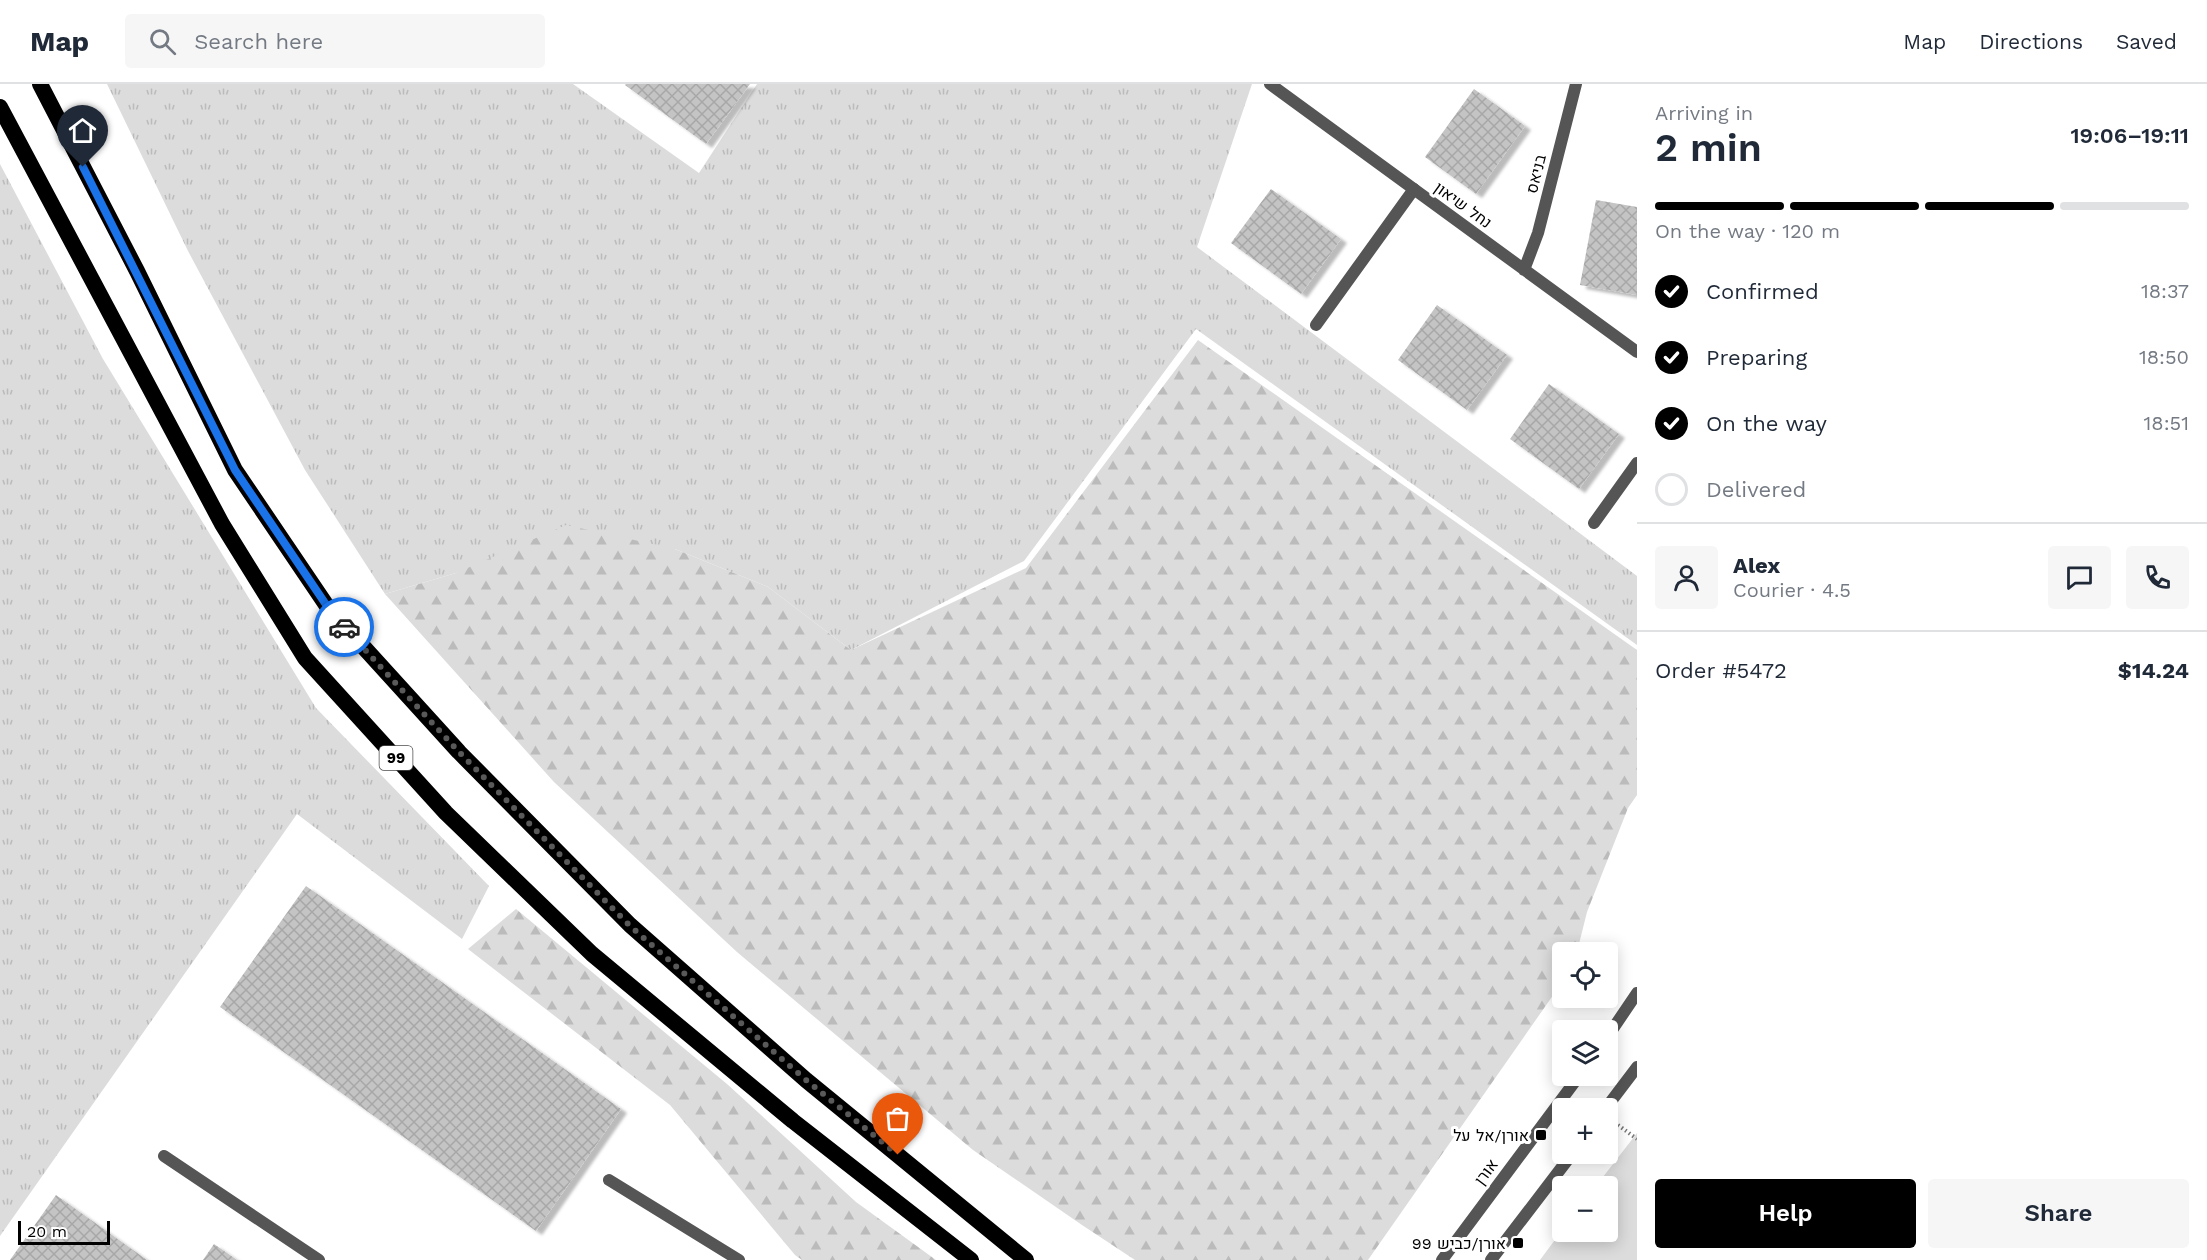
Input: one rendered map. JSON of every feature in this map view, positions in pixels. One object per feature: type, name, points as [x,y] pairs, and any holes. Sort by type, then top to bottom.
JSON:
[{"type":"highway","points":[[40,84],[137,271],[235,470],[329,609],[459,752],[630,926],[806,1080],[1026,1260]]},
{"type":"highway","name":"99","points":[[0,107],[222,524],[305,658],[446,813],[592,954],[793,1121],[971,1260]]},
{"type":"street","name":"נחל שיאון","points":[[1270,84],[1637,352]]},
{"type":"street","name":"בניאס","points":[[1524,270],[1538,233],[1576,84]]},
{"type":"street","points":[[1316,325],[1414,189]]},
{"type":"street","points":[[1594,523],[1637,463]]},
{"type":"street","points":[[1618,1021],[1637,993]]},
{"type":"street","points":[[1614,1098],[1637,1067]]},
{"type":"street","name":"אורן","points":[[1442,1260],[1572,1086]]},
{"type":"street","points":[[164,1156],[319,1260]]},
{"type":"street","points":[[1491,1260],[1564,1164]]},
{"type":"street","points":[[609,1180],[739,1260]]},
{"type":"path","points":[[1618,1124],[1637,1138]]},
{"type":"green space","points":[[107,84],[573,84],[699,173],[757,84],[1252,84],[1197,247],[1637,576],[1637,645],[1196,329],[1024,561],[851,650],[768,587],[675,549],[456,573],[385,594],[305,470],[188,251]]},
{"type":"green space","points":[[0,164],[103,359],[316,708],[489,886],[462,939],[297,814],[0,1236]]},
{"type":"green space","points":[[1198,340],[1637,650],[1637,795],[1628,808],[1587,912],[1580,942],[1552,942],[1552,997],[1368,1260],[1135,1260],[1082,1225],[973,1150],[737,952],[554,782],[385,594],[456,573],[566,525],[675,549],[768,587],[851,650],[1026,568]]},
{"type":"green space","points":[[516,909],[727,1084],[856,1202],[936,1260],[802,1260],[795,1255],[670,1105],[468,949]]},
{"type":"green space","points":[[1637,1133],[1637,1260],[1540,1260],[1553,1242],[1618,1242],[1618,1176],[1604,1176],[1613,1164],[1618,1164],[1618,1158]]},
{"type":"building","points":[[626,84],[750,84],[706,144]]},
{"type":"building","points":[[1474,89],[1525,126],[1476,194],[1425,157]]},
{"type":"building","points":[[1271,189],[1341,239],[1301,294],[1231,243]]},
{"type":"building","points":[[1596,200],[1637,207],[1637,295],[1580,285]]},
{"type":"building","points":[[1437,305],[1507,355],[1467,410],[1398,360]]},
{"type":"building","points":[[1549,384],[1619,434],[1579,489],[1510,439]]},
{"type":"building","points":[[306,886],[621,1109],[536,1231],[220,1007]]},
{"type":"building","points":[[56,1195],[147,1260],[10,1260]]},
{"type":"building","points":[[214,1244],[237,1260],[203,1260]]},
{"type":"way so far","points":[[344,627],[459,752],[630,926],[806,1080],[898,1155]]},
{"type":"place","name":"אורן/אל על","points":[[1541,1135]]},
{"type":"place","name":"אורן/כביש 99","points":[[1518,1243]]},
{"type":"route","points":[[83,167],[235,470],[329,609],[344,627]]}]
